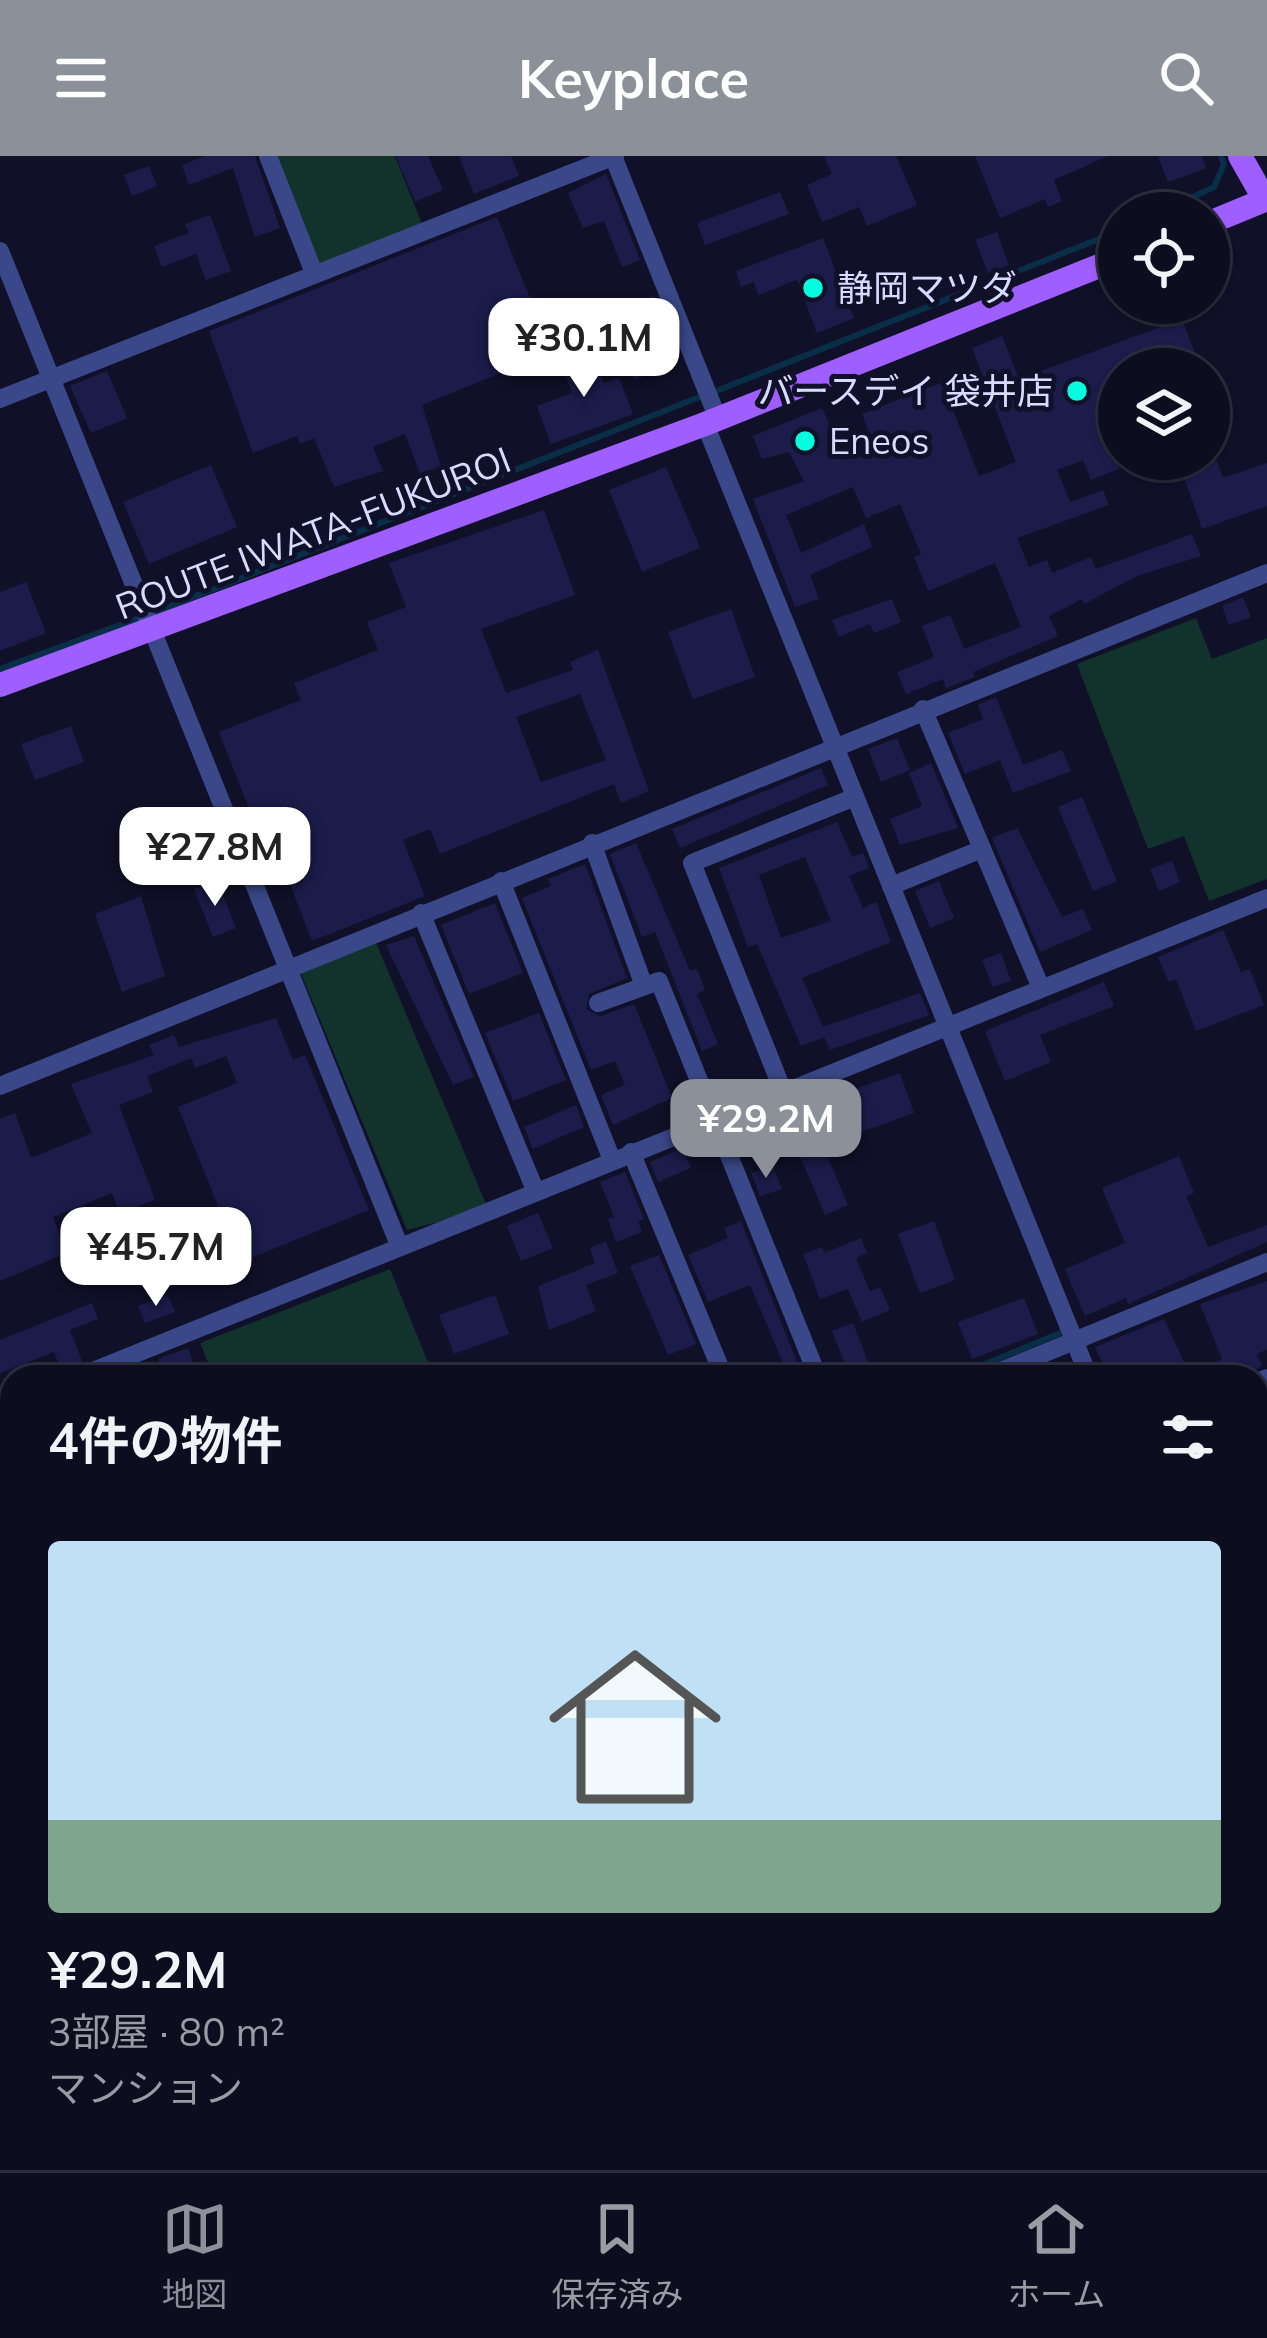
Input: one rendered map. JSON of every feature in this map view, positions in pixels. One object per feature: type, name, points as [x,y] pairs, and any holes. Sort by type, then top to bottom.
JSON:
[{"type":"main road","points":[[1240,156],[1266,201]]},
{"type":"main road","points":[[1253,156],[1266,201]]},
{"type":"main road","points":[[1230,215],[1266,201]]},
{"type":"main road","name":"ROUTE IWATA-FUKUROI","points":[[0,685],[155,632],[711,421],[1098,267]]},
{"type":"street","points":[[268,156],[314,273]]},
{"type":"street","points":[[0,399],[613,156],[834,745],[1084,1365]]},
{"type":"street","points":[[0,251],[400,1245]]},
{"type":"street","points":[[0,1085],[1267,573]]},
{"type":"street","points":[[923,709],[1041,988]]},
{"type":"street","points":[[783,1091],[692,863],[855,797]]},
{"type":"street","points":[[592,843],[644,986]]},
{"type":"street","points":[[891,886],[982,849]]},
{"type":"street","points":[[501,881],[612,1160]]},
{"type":"street","points":[[106,1365],[1267,898]]},
{"type":"street","points":[[422,913],[535,1190]]},
{"type":"street","points":[[598,1003],[658,981],[813,1365]]},
{"type":"street","points":[[631,1152],[719,1365]]},
{"type":"street","points":[[1015,1365],[1267,1262]]},
{"type":"green space","points":[[276,156],[395,156],[422,224],[320,265]]},
{"type":"green space","points":[[1196,618],[1212,659],[1267,638],[1267,879],[1209,901],[1184,836],[1148,849],[1077,664]]},
{"type":"green space","points":[[372,933],[488,1209],[407,1230],[297,964]]},
{"type":"green space","points":[[390,1269],[429,1365],[209,1365],[200,1343]]},
{"type":"building","points":[[205,156],[255,156],[280,228],[255,237],[233,168],[189,185],[182,165]]},
{"type":"building","points":[[396,156],[428,156],[443,190],[415,202]]},
{"type":"building","points":[[459,156],[511,156],[519,176],[474,194]]},
{"type":"building","points":[[824,156],[896,156],[917,205],[867,226],[859,207],[822,222],[807,185],[832,174]]},
{"type":"building","points":[[975,156],[1108,156],[1054,180],[1062,201],[1048,207],[1045,199],[1000,218]]},
{"type":"building","points":[[1158,156],[1202,156],[1206,168],[1168,182]]},
{"type":"building","points":[[149,166],[157,186],[132,196],[124,175]]},
{"type":"building","points":[[606,174],[640,260],[622,267],[604,221],[583,228],[568,193]]},
{"type":"building","points":[[780,192],[789,214],[705,245],[697,223]]},
{"type":"building","points":[[210,215],[231,271],[206,280],[196,254],[162,267],[154,246],[189,233],[185,224]]},
{"type":"building","points":[[497,217],[552,352],[422,405],[441,466],[420,474],[405,434],[373,447],[383,471],[334,487],[314,438],[300,444],[297,436],[253,453],[209,331]]},
{"type":"building","points":[[997,232],[1009,265],[988,273],[975,240]]},
{"type":"building","points":[[823,238],[854,318],[817,333],[797,280],[758,295],[754,282],[741,287],[736,271]]},
{"type":"building","points":[[654,295],[667,327],[649,333],[636,302]]},
{"type":"building","points":[[1168,324],[1184,324],[1193,348],[1103,348]]},
{"type":"building","points":[[657,336],[669,367],[634,380],[622,348]]},
{"type":"building","points":[[1002,336],[1019,379],[1098,350],[1098,477],[1091,480],[1083,460],[1057,470],[1070,502],[1103,490],[1109,505],[1017,538],[1029,567],[1047,560],[1052,573],[1091,557],[1096,569],[1192,534],[1201,556],[1137,576],[1049,616],[1058,636],[973,672],[975,677],[946,688],[943,679],[906,694],[897,672],[934,657],[922,626],[950,615],[964,649],[1021,627],[995,563],[928,591],[914,557],[921,554],[900,504],[866,518],[853,487],[786,515],[801,553],[864,524],[872,547],[810,575],[819,599],[795,607],[753,499],[804,481],[789,452],[762,459],[753,436],[822,408],[845,460],[875,448],[862,414],[942,382],[979,476],[1016,462],[972,348]]},
{"type":"building","points":[[590,347],[604,383],[619,378],[633,414],[551,444],[537,406],[572,393],[559,358]]},
{"type":"building","points":[[107,371],[127,418],[91,433],[70,386]]},
{"type":"building","points":[[1267,463],[1267,506],[1202,529],[1185,480],[1230,480],[1230,476]]},
{"type":"building","points":[[211,465],[237,527],[149,564],[123,502]]},
{"type":"building","points":[[666,467],[700,548],[642,572],[609,490]]},
{"type":"building","points":[[544,510],[575,595],[481,629],[506,693],[573,670],[570,662],[598,650],[649,791],[621,803],[614,784],[440,854],[430,829],[403,840],[425,896],[312,941],[290,884],[280,887],[219,732],[301,700],[294,683],[378,650],[367,622],[406,607],[389,563]],"holes":[[[580,694],[606,760],[541,782],[516,717]]]},
{"type":"building","points":[[26,582],[46,633],[0,651],[0,592]]},
{"type":"building","points":[[1243,597],[1251,617],[1229,625],[1222,606]]},
{"type":"building","points":[[892,599],[901,622],[874,633],[870,624],[839,637],[832,620]]},
{"type":"building","points":[[731,609],[755,677],[693,699],[668,632]]},
{"type":"building","points":[[996,697],[1023,765],[1062,750],[1071,771],[1013,793],[1000,760],[965,774],[948,733],[983,719],[978,705]]},
{"type":"building","points":[[71,726],[84,762],[35,780],[21,744]]},
{"type":"building","points":[[897,738],[910,770],[881,782],[868,749]]},
{"type":"building","points":[[931,763],[958,828],[900,845],[890,819],[922,806],[909,773]]},
{"type":"building","points":[[821,768],[828,785],[680,848],[672,829]]},
{"type":"building","points":[[1082,797],[1117,881],[1093,891],[1058,807]]},
{"type":"building","points":[[837,822],[852,857],[863,853],[869,868],[849,876],[863,908],[876,902],[891,942],[802,978],[823,1027],[920,993],[929,1015],[830,1050],[824,1037],[801,1046],[757,944],[748,947],[719,868]],"holes":[[[805,857],[831,921],[781,938],[759,875]]]},
{"type":"building","points":[[1017,828],[1062,917],[1083,909],[1092,930],[1040,952],[992,838]]},
{"type":"building","points":[[636,843],[690,971],[697,969],[705,990],[697,994],[718,1044],[702,1051],[655,932],[642,937],[610,854]]},
{"type":"building","points":[[1172,861],[1180,882],[1159,891],[1150,869]]},
{"type":"building","points":[[585,864],[627,978],[589,994],[586,1009],[601,1016],[634,1004],[672,1098],[613,1125],[601,1095],[625,1085],[615,1061],[591,1070],[522,898],[551,886],[548,879]]},
{"type":"building","points":[[217,880],[236,928],[213,937],[194,889]]},
{"type":"building","points":[[939,881],[954,918],[930,928],[915,891]]},
{"type":"building","points":[[141,896],[165,976],[122,992],[95,914]]},
{"type":"building","points":[[495,903],[523,973],[469,994],[441,925]]},
{"type":"building","points":[[1223,930],[1241,972],[1250,969],[1264,1005],[1196,1031],[1176,979],[1169,982],[1158,957]]},
{"type":"building","points":[[414,936],[474,1077],[453,1085],[386,945]]},
{"type":"building","points":[[1001,953],[1011,981],[993,987],[982,960]]},
{"type":"building","points":[[1104,982],[1114,1006],[1040,1035],[1051,1062],[1005,1081],[985,1031]]},
{"type":"building","points":[[539,1013],[566,1080],[513,1101],[485,1033]]},
{"type":"building","points":[[276,1018],[293,1060],[305,1055],[369,1210],[241,1262],[178,1107],[237,1083],[226,1056],[195,1068],[191,1058],[147,1076],[153,1092],[119,1105],[155,1200],[120,1213],[112,1193],[53,1217],[66,1253],[0,1281],[0,1119],[15,1113],[31,1158],[92,1133],[71,1084],[154,1055],[149,1045],[174,1035],[179,1047]]},
{"type":"building","points":[[900,1073],[914,1113],[858,1133],[844,1093]]},
{"type":"building","points":[[576,1105],[584,1127],[533,1149],[524,1127]]},
{"type":"building","points":[[808,1111],[848,1205],[825,1215],[785,1121]]},
{"type":"building","points":[[683,1148],[691,1168],[658,1182],[650,1162]]},
{"type":"building","points":[[1179,1156],[1194,1193],[1186,1196],[1208,1247],[1267,1225],[1267,1242],[1128,1304],[1126,1298],[1085,1316],[1065,1269],[1125,1243],[1102,1188]]},
{"type":"building","points":[[773,1166],[782,1189],[760,1196],[751,1173]]},
{"type":"building","points":[[625,1172],[644,1219],[638,1221],[642,1232],[616,1242],[608,1219],[614,1217],[600,1182]]},
{"type":"building","points":[[538,1213],[553,1248],[521,1261],[507,1226]]},
{"type":"building","points":[[741,1221],[798,1365],[784,1365],[750,1285],[708,1302],[688,1255],[728,1238],[724,1228]]},
{"type":"building","points":[[934,1221],[955,1280],[920,1293],[898,1234]]},
{"type":"building","points":[[861,1238],[867,1253],[856,1258],[870,1291],[880,1287],[890,1310],[862,1322],[848,1289],[820,1299],[803,1254],[822,1247],[824,1253]]},
{"type":"building","points":[[606,1241],[618,1273],[586,1285],[596,1311],[549,1330],[538,1286],[595,1263],[590,1248]]},
{"type":"building","points":[[659,1255],[696,1344],[668,1355],[630,1266]]},
{"type":"building","points":[[1267,1281],[1267,1349],[1257,1354],[1262,1365],[1208,1365],[1222,1359],[1200,1304]]},
{"type":"building","points":[[168,1295],[175,1312],[145,1323],[138,1306]]},
{"type":"building","points":[[495,1295],[509,1334],[454,1354],[439,1315]]},
{"type":"building","points":[[1024,1298],[1038,1334],[972,1359],[958,1322]]},
{"type":"building","points":[[92,1303],[98,1319],[70,1330],[82,1361],[73,1365],[59,1365],[54,1352],[21,1365],[0,1365],[0,1340]]},
{"type":"building","points":[[1164,1319],[1185,1365],[1103,1365],[1095,1347]]},
{"type":"building","points":[[853,1323],[869,1365],[845,1365],[832,1331]]},
{"type":"building","points":[[188,1348],[194,1365],[160,1365],[158,1359]]},
{"type":"waterway","points":[[1203,192],[1214,187],[1224,164],[1221,156]]},
{"type":"waterway","points":[[716,391],[1098,239]]},
{"type":"waterway","points":[[153,613],[702,396]]},
{"type":"waterway","points":[[0,669],[142,617]]},
{"type":"waterway","points":[[983,1365],[1065,1331]]},
{"type":"place","name":"静岡マツダ","points":[[813,288]]},
{"type":"place","name":"バースデイ 袋井店","points":[[1077,391]]},
{"type":"place","name":"Eneos","points":[[805,441]]}]
